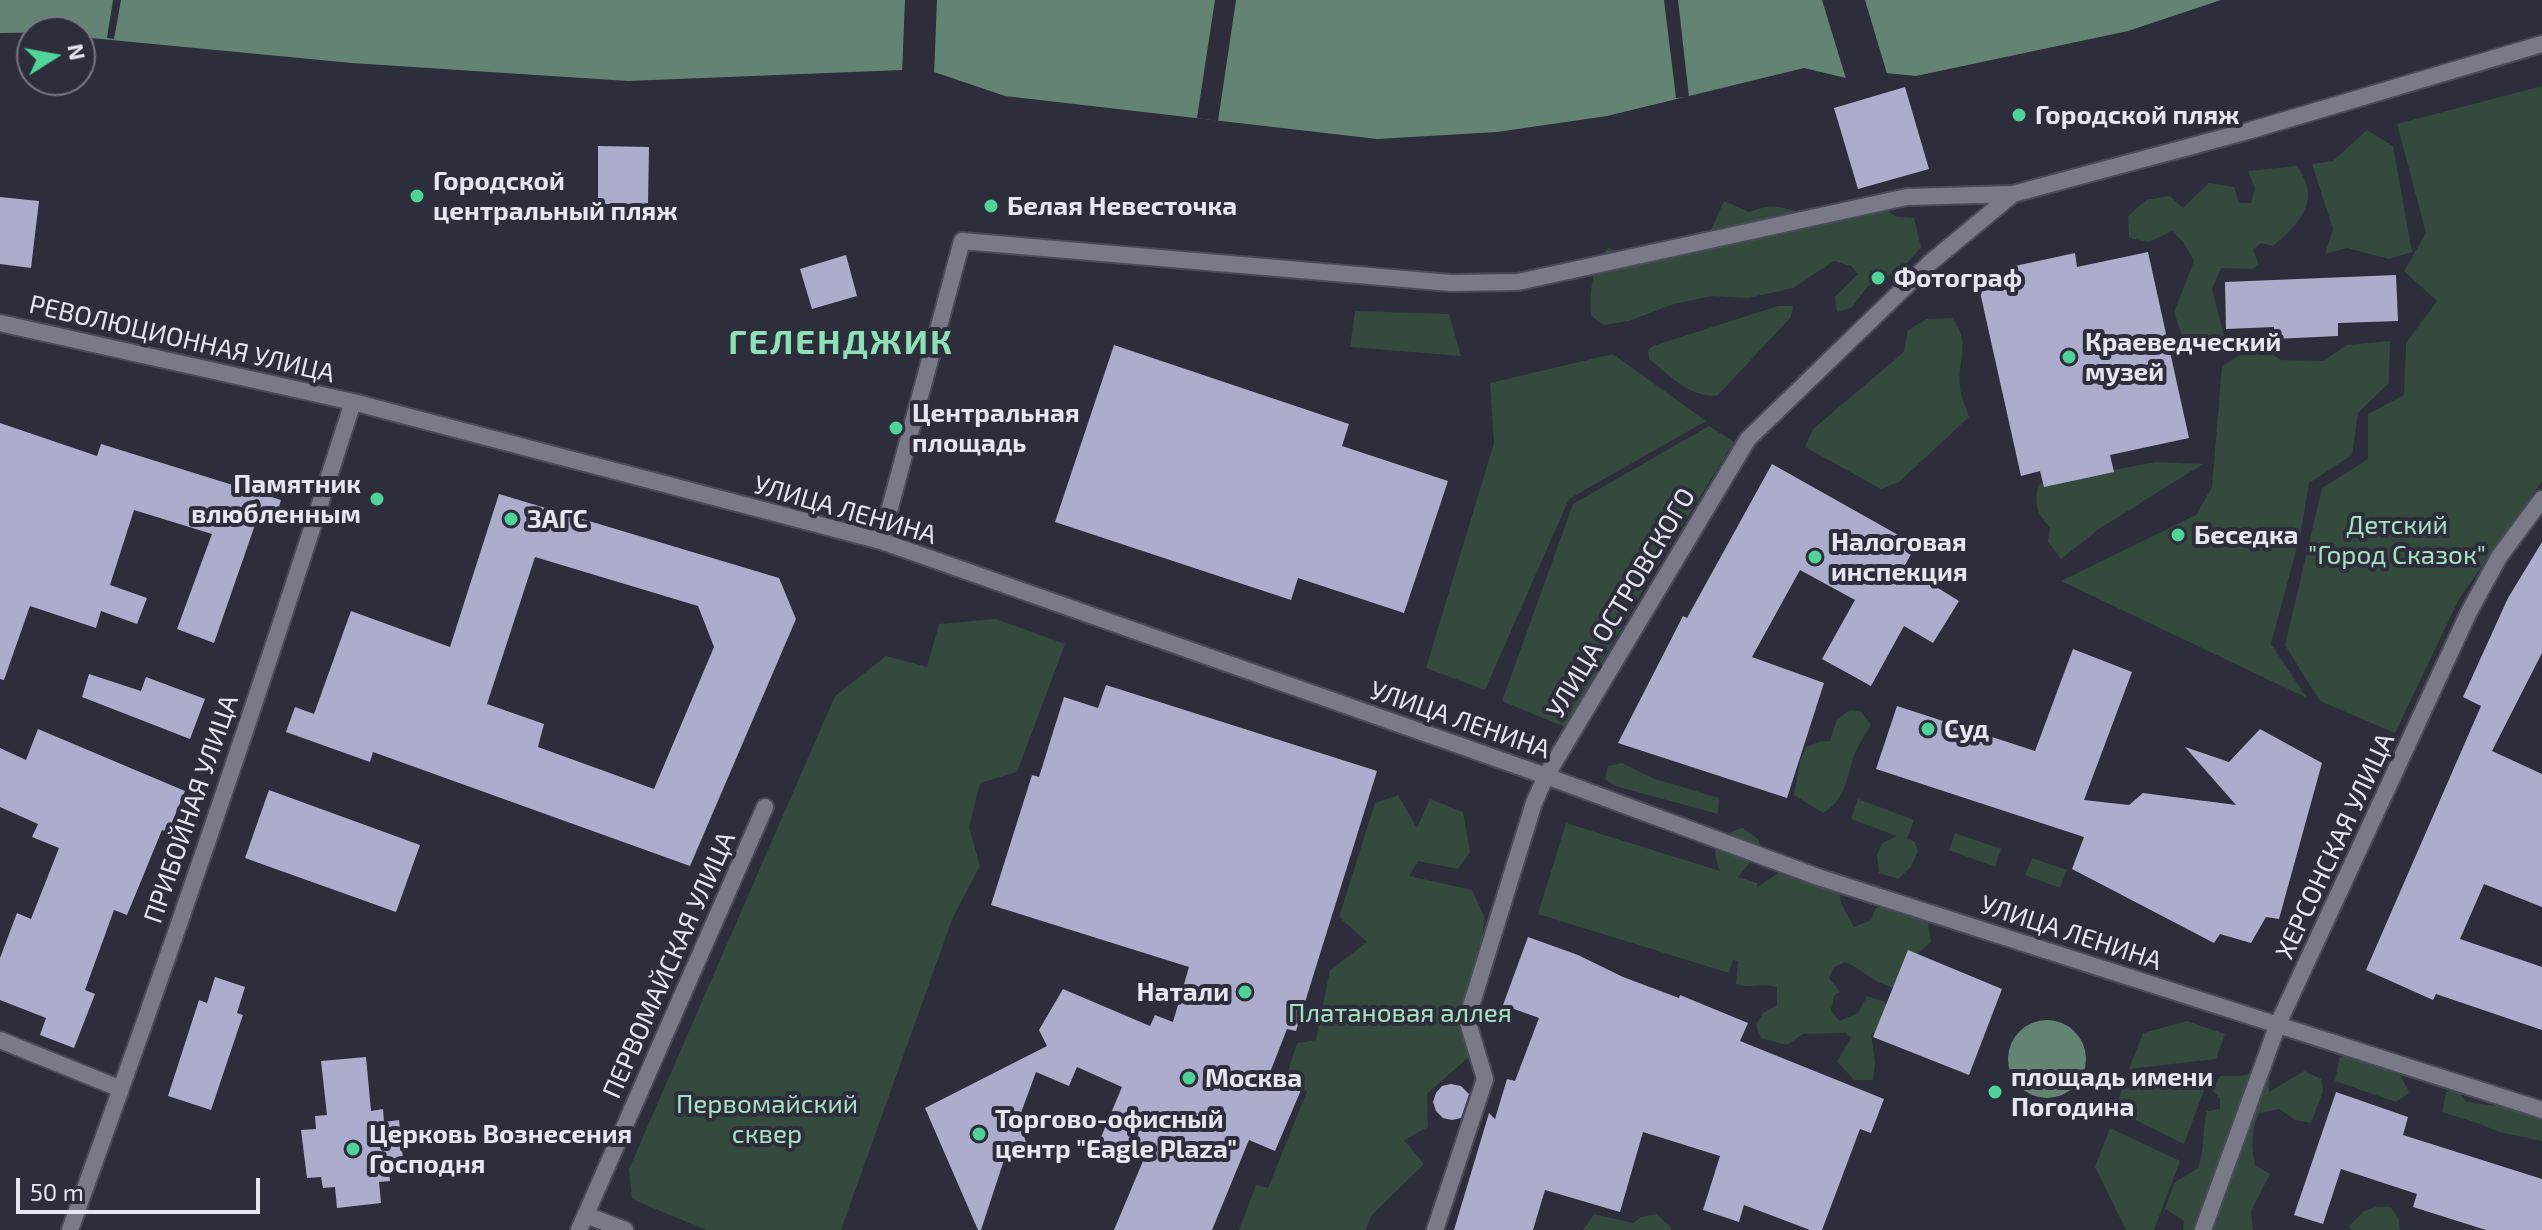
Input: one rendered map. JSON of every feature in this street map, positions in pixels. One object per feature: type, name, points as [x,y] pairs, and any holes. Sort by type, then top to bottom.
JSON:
[{"type":"street","points":[[881,541],[962,241],[1451,283],[1518,282],[1907,197],[2013,194],[2248,131],[2542,44]]},
{"type":"street","name":"УЛИЦА ОСТРОВСКОГО","points":[[1435,1230],[1485,1079],[1467,1019],[1534,803],[1546,776],[1748,439],[1931,262],[2013,194]]},
{"type":"street","name":"РЕВОЛЮЦИОННАЯ УЛИЦА","points":[[0,323],[353,402]]},
{"type":"street","name":"УЛИЦА ЛЕНИНА","points":[[353,402],[881,541],[1546,776],[1818,877],[2542,1110]]},
{"type":"street","name":"ПРИБОЙНАЯ УЛИЦА","points":[[70,1230],[309,541],[353,402]]},
{"type":"street","name":"ХЕРСОНСКАЯ УЛИЦА","points":[[2203,1230],[2278,1024],[2469,612],[2499,557],[2542,499]]},
{"type":"street","name":"ПЕРВОМАЙСКАЯ УЛИЦА","points":[[582,1222],[765,807]]},
{"type":"street","points":[[0,1040],[121,1089]]},
{"type":"street","points":[[582,1222],[625,1230]]},
{"type":"green space","name":"Детский \"Город Сказок\"","points":[[2542,86],[2542,481],[2459,599],[2395,733],[2320,701],[2285,645],[2322,488],[2368,459],[2368,414],[2404,395],[2406,343],[2437,301],[2404,271],[2426,233],[2397,124]]},
{"type":"green space","points":[[2367,130],[2393,146],[2412,252],[2389,259],[2347,248],[2325,254],[2333,229],[2312,164],[2333,161]]},
{"type":"green space","points":[[2296,166],[2308,189],[2305,210],[2299,219],[2273,246],[2261,243],[2253,250],[2259,265],[2251,269],[2221,268],[2212,289],[2224,336],[2207,350],[2182,336],[2174,312],[2194,261],[2184,243],[2172,231],[2149,242],[2129,238],[2128,216],[2146,200],[2170,196],[2183,208],[2209,183],[2234,187],[2239,203],[2251,203],[2255,188],[2248,171]]},
{"type":"green space","points":[[1851,199],[1883,208],[1897,217],[1914,218],[1921,247],[1902,269],[1868,286],[1851,308],[1837,312],[1835,297],[1858,274],[1851,266],[1834,261],[1793,288],[1748,298],[1712,296],[1674,304],[1629,321],[1604,325],[1591,316],[1593,280],[1608,248],[1636,256],[1711,230],[1724,201],[1749,212],[1774,206],[1812,211]]},
{"type":"green space","points":[[1778,306],[1793,306],[1791,317],[1718,395],[1689,390],[1649,359],[1648,350],[1653,346]]},
{"type":"green space","points":[[1355,311],[1449,314],[1461,356],[1350,347]]},
{"type":"green space","points":[[1952,318],[1963,344],[1960,390],[1969,417],[1899,482],[1881,489],[1805,447],[1813,429],[1904,352],[1908,330],[1927,319]]},
{"type":"green space","points":[[2390,341],[2389,383],[2358,413],[2352,455],[2309,483],[2301,532],[2271,644],[2307,698],[2061,581],[2196,515],[2212,487],[2222,366],[2258,344],[2281,360],[2323,361],[2347,345]]},
{"type":"green space","points":[[1613,354],[1706,421],[1569,499],[1485,690],[1426,668],[1494,443],[1490,383]]},
{"type":"green space","points":[[1709,426],[1734,442],[1647,583],[1565,727],[1502,701],[1573,504]]},
{"type":"green space","points":[[2156,462],[2203,464],[2099,529],[2061,559],[2048,542],[2050,527],[2037,508],[2039,484]]},
{"type":"green space","name":"Первомайский сквер","points":[[996,619],[1065,644],[1017,772],[980,783],[969,827],[980,866],[953,917],[841,1230],[706,1230],[632,1199],[629,1169],[835,696],[886,656],[927,667],[939,624]]},
{"type":"green space","points":[[1850,710],[1861,712],[1871,724],[1855,754],[1840,796],[1823,813],[1794,795],[1800,761],[1806,747],[1830,741],[1837,719]]},
{"type":"green space","points":[[1622,763],[1652,778],[1719,798],[1718,814],[1615,786],[1605,779],[1608,766]]},
{"type":"green space","name":"Платановая аллея","points":[[1398,795],[1417,828],[1430,799],[1463,812],[1470,852],[1458,869],[1418,861],[1409,876],[1472,890],[1484,916],[1480,1007],[1470,1056],[1427,1094],[1428,1127],[1404,1140],[1424,1164],[1371,1216],[1366,1230],[1239,1230],[1256,1185],[1268,1188],[1307,1091],[1286,1078],[1297,1043],[1316,1040],[1330,970],[1367,942],[1339,917],[1375,803]]},
{"type":"green space","points":[[1858,799],[1914,820],[1907,839],[1914,841],[1918,851],[1911,867],[1898,879],[1879,873],[1877,855],[1882,843],[1897,836],[1851,819]]},
{"type":"green space","points":[[1566,823],[1720,871],[1716,855],[1718,843],[1727,834],[1743,828],[1759,840],[1760,850],[1738,877],[1757,883],[1757,887],[1799,860],[1836,873],[1841,903],[1854,927],[1871,920],[1876,908],[1917,897],[1925,906],[1931,942],[1907,963],[1900,988],[1878,982],[1845,962],[1834,967],[1829,978],[1840,992],[1834,996],[1831,1010],[1839,1021],[1858,1013],[1867,996],[1885,1002],[1890,1015],[1882,1029],[1871,1034],[1875,1062],[1873,1080],[1854,1080],[1837,1061],[1851,1038],[1846,1033],[1803,1034],[1787,1045],[1761,1038],[1756,1025],[1763,1013],[1777,1005],[1777,987],[1736,984],[1738,961],[1733,960],[1729,973],[1538,914]]},
{"type":"green space","points":[[1955,833],[2001,849],[1995,867],[1949,850]]},
{"type":"green space","points":[[2032,858],[2067,870],[2060,888],[2025,875]]},
{"type":"green space","points":[[2187,1021],[2225,1034],[2216,1059],[2129,1069],[2143,1033]]},
{"type":"green space","points":[[2346,1053],[2378,1058],[2392,1065],[2409,1093],[2396,1102],[2335,1081],[2339,1059]]},
{"type":"green space","points":[[2269,1070],[2269,1092],[2304,1071],[2321,1079],[2323,1091],[2311,1123],[2295,1120],[2279,1109],[2259,1113],[2252,1138],[2255,1165],[2270,1174],[2251,1211],[2253,1230],[2183,1230],[2184,1221],[2165,1209],[2174,1183],[2198,1168],[2207,1111],[2220,1109],[2220,1098],[2212,1090],[2220,1076]]},
{"type":"green space","points":[[2209,1077],[2184,1144],[2115,1110],[2122,1089]]},
{"type":"green space","points":[[2458,1089],[2466,1102],[2507,1107],[2542,1119],[2542,1141],[2499,1132],[2442,1112],[2446,1092]]},
{"type":"green space","points":[[2110,1128],[2180,1161],[2154,1230],[2126,1230],[2095,1167]]},
{"type":"green space","points":[[2391,1207],[2399,1220],[2400,1230],[2352,1230],[2349,1226],[2364,1211]]},
{"type":"green space","points":[[1594,1214],[1633,1223],[1641,1217],[1656,1214],[1671,1230],[1583,1230]]},
{"type":"shaded area","points":[[0,0],[2221,0],[2128,31],[1916,76],[1886,73],[1846,78],[1804,68],[1607,116],[1497,132],[1377,139],[1005,96],[934,72],[902,70],[628,81],[352,63],[96,39],[96,16],[16,16],[16,33],[0,33]]},
{"type":"shaded area","points":[[2047,1020],[2062,1023],[2075,1031],[2083,1044],[2086,1059],[2083,1074],[2075,1087],[2062,1095],[2047,1098],[2032,1095],[2019,1087],[2011,1074],[2008,1059],[2011,1044],[2019,1031],[2032,1023]]},
{"type":"pier","points":[[113,0],[121,0],[114,39],[107,38]]},
{"type":"pier","points":[[905,0],[937,0],[934,76],[902,74]]},
{"type":"pier","points":[[1215,0],[1236,0],[1218,121],[1197,118]]},
{"type":"pier","points":[[1664,0],[1678,0],[1689,97],[1676,98]]},
{"type":"pier","points":[[1822,0],[1865,0],[1888,77],[1847,82]]},
{"type":"building","points":[[1905,87],[1929,169],[1858,189],[1834,108]]},
{"type":"building","points":[[598,146],[649,147],[648,204],[598,204]]},
{"type":"building","points":[[0,197],[39,201],[31,268],[0,264]]},
{"type":"building","points":[[2148,252],[2189,438],[2110,455],[2114,472],[2044,487],[2040,471],[2021,476],[1980,292],[2018,283],[2015,266],[2075,253],[2077,267]]},
{"type":"building","points":[[846,255],[857,296],[812,309],[800,269]]},
{"type":"building","points":[[2396,275],[2398,321],[2338,323],[2338,336],[2274,339],[2274,327],[2226,329],[2225,282]]},
{"type":"building","points":[[1114,345],[1349,424],[1342,446],[1448,481],[1404,613],[1298,578],[1291,600],[1055,522]]},
{"type":"building","points":[[0,423],[97,456],[101,444],[281,500],[273,527],[256,522],[214,643],[177,629],[212,534],[134,510],[110,585],[147,598],[137,624],[101,611],[96,628],[30,606],[4,680],[0,679]]},
{"type":"building","points":[[1772,464],[1916,545],[1904,567],[1959,601],[1933,643],[1904,626],[1871,686],[1822,659],[1855,600],[1800,570],[1752,657],[1824,683],[1787,798],[1618,743],[1683,616],[1687,618]]},
{"type":"building","points":[[499,494],[779,578],[796,619],[690,866],[373,752],[370,762],[286,732],[295,707],[314,714],[351,611],[450,647]],"holes":[[[535,557],[698,606],[714,647],[654,789],[538,747],[544,724],[487,704]]]},
{"type":"building","points":[[2542,542],[2542,653],[2492,751],[2542,774],[2542,907],[2484,884],[2460,939],[2542,967],[2542,1030],[2436,994],[2433,1000],[2366,970],[2481,706],[2463,697],[2508,598]]},
{"type":"building","points":[[2073,649],[2132,672],[2084,800],[2129,805],[2143,793],[2236,805],[2185,747],[2229,762],[2260,729],[2322,763],[2279,919],[2266,917],[2251,943],[2220,934],[2214,943],[2072,869],[2084,837],[1876,769],[1897,706],[2035,751]]},
{"type":"building","points":[[89,674],[141,691],[146,677],[205,699],[190,739],[82,697]]},
{"type":"building","points":[[1106,685],[1377,771],[1296,1031],[1287,1029],[1269,1075],[1301,1090],[1275,1151],[1249,1140],[1212,1230],[1114,1230],[1143,1161],[1099,1142],[1122,1087],[1077,1067],[1069,1086],[1036,1072],[1018,1121],[1028,1147],[1005,1157],[981,1230],[978,1230],[925,1108],[1047,1046],[1039,1030],[1063,989],[1150,1026],[1155,1015],[1173,1022],[1189,967],[991,905],[1032,775],[1039,777],[1064,697],[1098,708]]},
{"type":"building","points":[[38,729],[185,791],[168,832],[162,830],[127,915],[114,910],[85,990],[95,994],[74,1048],[40,1035],[46,1018],[0,1000],[0,958],[17,913],[31,919],[59,848],[32,837],[38,824],[0,807],[0,748],[26,760]]},
{"type":"building","points":[[269,790],[420,845],[396,912],[245,858]]},
{"type":"building","points":[[1528,937],[1578,955],[1623,977],[1679,998],[1680,995],[1748,1023],[1740,1041],[1884,1099],[1871,1133],[1860,1129],[1822,1230],[1810,1230],[1744,1205],[1739,1222],[1703,1210],[1720,1156],[1643,1132],[1620,1212],[1545,1190],[1533,1230],[1454,1230],[1489,1113],[1495,1119],[1507,1079],[1515,1081],[1539,1018],[1503,1005]]},
{"type":"building","points":[[1908,950],[2002,989],[1969,1075],[1873,1037]]},
{"type":"building","points":[[215,977],[245,987],[237,1013],[243,1015],[211,1110],[168,1096],[199,1000],[207,1003]]},
{"type":"building","name":"Церковь Вознесения Господня","points":[[366,1057],[371,1111],[383,1109],[384,1122],[399,1120],[404,1168],[389,1170],[390,1181],[379,1182],[381,1203],[337,1208],[335,1187],[323,1188],[321,1177],[307,1178],[301,1130],[316,1129],[315,1116],[327,1115],[321,1061]]},
{"type":"building","points":[[1442,1086],[1461,1086],[1469,1094],[1461,1118],[1452,1120],[1443,1118],[1433,1102]]},
{"type":"building","points":[[2336,1092],[2408,1117],[2403,1135],[2542,1179],[2542,1230],[2486,1230],[2413,1207],[2417,1194],[2341,1169],[2323,1224],[2294,1215]]},
{"type":"place","name":"Городской пляж","points":[[2019,115]]},
{"type":"place","name":"Городской центральный пляж","points":[[417,196]]},
{"type":"place","name":"Белая Невесточка","points":[[991,206]]},
{"type":"place","name":"Фотограф","points":[[1878,278]]},
{"type":"place","name":"Краеведческий музей","points":[[2069,357]]},
{"type":"place","name":"Центральная площадь","points":[[896,428]]},
{"type":"place","name":"Памятник влюбленным","points":[[377,499]]},
{"type":"place","name":"ЗАГС","points":[[511,519]]},
{"type":"place","name":"Беседка","points":[[2178,535]]},
{"type":"place","name":"Налоговая инспекция","points":[[1815,557]]},
{"type":"place","name":"Суд","points":[[1928,729]]},
{"type":"place","name":"Натали","points":[[1245,992]]},
{"type":"place","name":"Москва","points":[[1189,1078]]},
{"type":"place","name":"площадь имени Погодина","points":[[1995,1092]]},
{"type":"place","name":"Торгово-офисный центр \"Eagle Plaza\"","points":[[979,1134]]},
{"type":"place","name":"Церковь Вознесения Господня","points":[[353,1149]]},
{"type":"district","name":"ГЕЛЕНДЖИК","points":[[841,343]]}]
